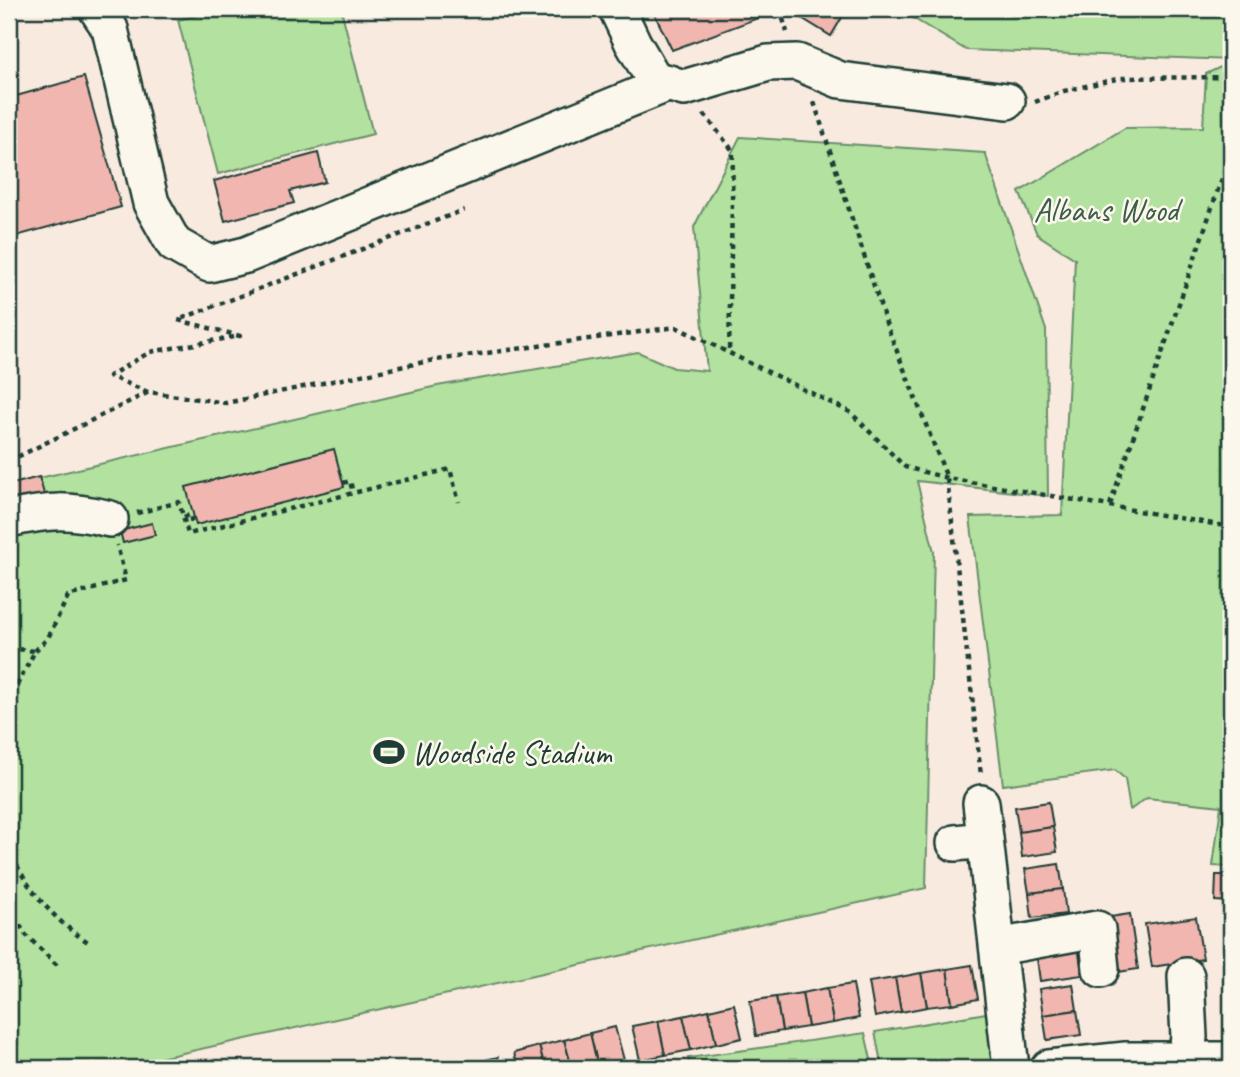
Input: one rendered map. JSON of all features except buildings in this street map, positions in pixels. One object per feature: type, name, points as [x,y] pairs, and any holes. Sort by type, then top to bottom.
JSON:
[{"type":"street","points":[[97,9],[110,29],[151,203],[174,244],[209,264],[246,256],[676,86],[768,63],[797,62],[840,80],[1007,101]]},
{"type":"street","points":[[617,9],[654,79],[676,86]]},
{"type":"street","points":[[9,519],[43,512],[75,511],[110,519]]},
{"type":"street","points":[[9,533],[43,512]]},
{"type":"street","points":[[981,803],[970,841],[998,947],[1011,1068]]},
{"type":"street","points":[[998,947],[1097,929],[1101,969]]},
{"type":"street","points":[[1186,976],[1189,1037],[1186,1058]]},
{"type":"street","points":[[1049,1068],[1126,1060],[1231,1060]]},
{"type":"path","points":[[797,62],[821,119],[887,326],[947,478],[983,792],[981,803]]},
{"type":"path","points":[[1007,101],[1029,105],[1064,91],[1121,78],[1231,77]]},
{"type":"path","points":[[676,86],[733,150],[729,353]]},
{"type":"path","points":[[1110,505],[1231,152]]},
{"type":"path","points":[[464,210],[178,320],[240,336],[150,352],[109,376],[149,392],[226,403],[429,361],[676,327],[850,412],[905,467],[947,478],[1231,527]]},
{"type":"path","points":[[9,461],[149,392]]},
{"type":"path","points":[[9,699],[35,651],[48,638],[68,596],[126,580],[110,519],[179,502],[188,534],[450,469],[459,502]]},
{"type":"path","points":[[343,483],[350,481],[353,493]]},
{"type":"path","points":[[184,517],[190,514],[192,524],[195,523]]},
{"type":"path","points":[[9,648],[35,651]]},
{"type":"path","points":[[9,847],[15,863],[49,909],[70,931],[88,942]]},
{"type":"path","points":[[9,871],[15,863]]},
{"type":"path","points":[[9,908],[26,934],[60,967]]},
{"type":"green space","points":[[222,9],[341,9],[373,134],[218,174],[178,20]]},
{"type":"green space","points":[[898,9],[1231,9],[1231,60],[966,50]]},
{"type":"green space","name":"Albans Wood","points":[[1231,62],[1231,867],[1213,866],[1221,806],[1147,798],[1130,810],[1125,779],[1115,770],[1003,785],[970,517],[1062,515],[1075,259],[1037,234],[1019,192],[1125,128],[1203,127],[1206,74]]},
{"type":"green space","name":"Woodside Stadium","points":[[740,137],[985,153],[1046,330],[1048,496],[917,481],[934,552],[926,888],[115,1068],[9,1068],[9,485],[437,386],[638,352],[674,368],[707,371],[694,227]]},
{"type":"green space","points":[[992,1012],[994,1068],[882,1068],[875,1032]]},
{"type":"green space","points":[[865,1033],[873,1068],[690,1068],[688,1058]]},
{"type":"place","name":"Woodside Stadium","points":[[389,752]]}]
